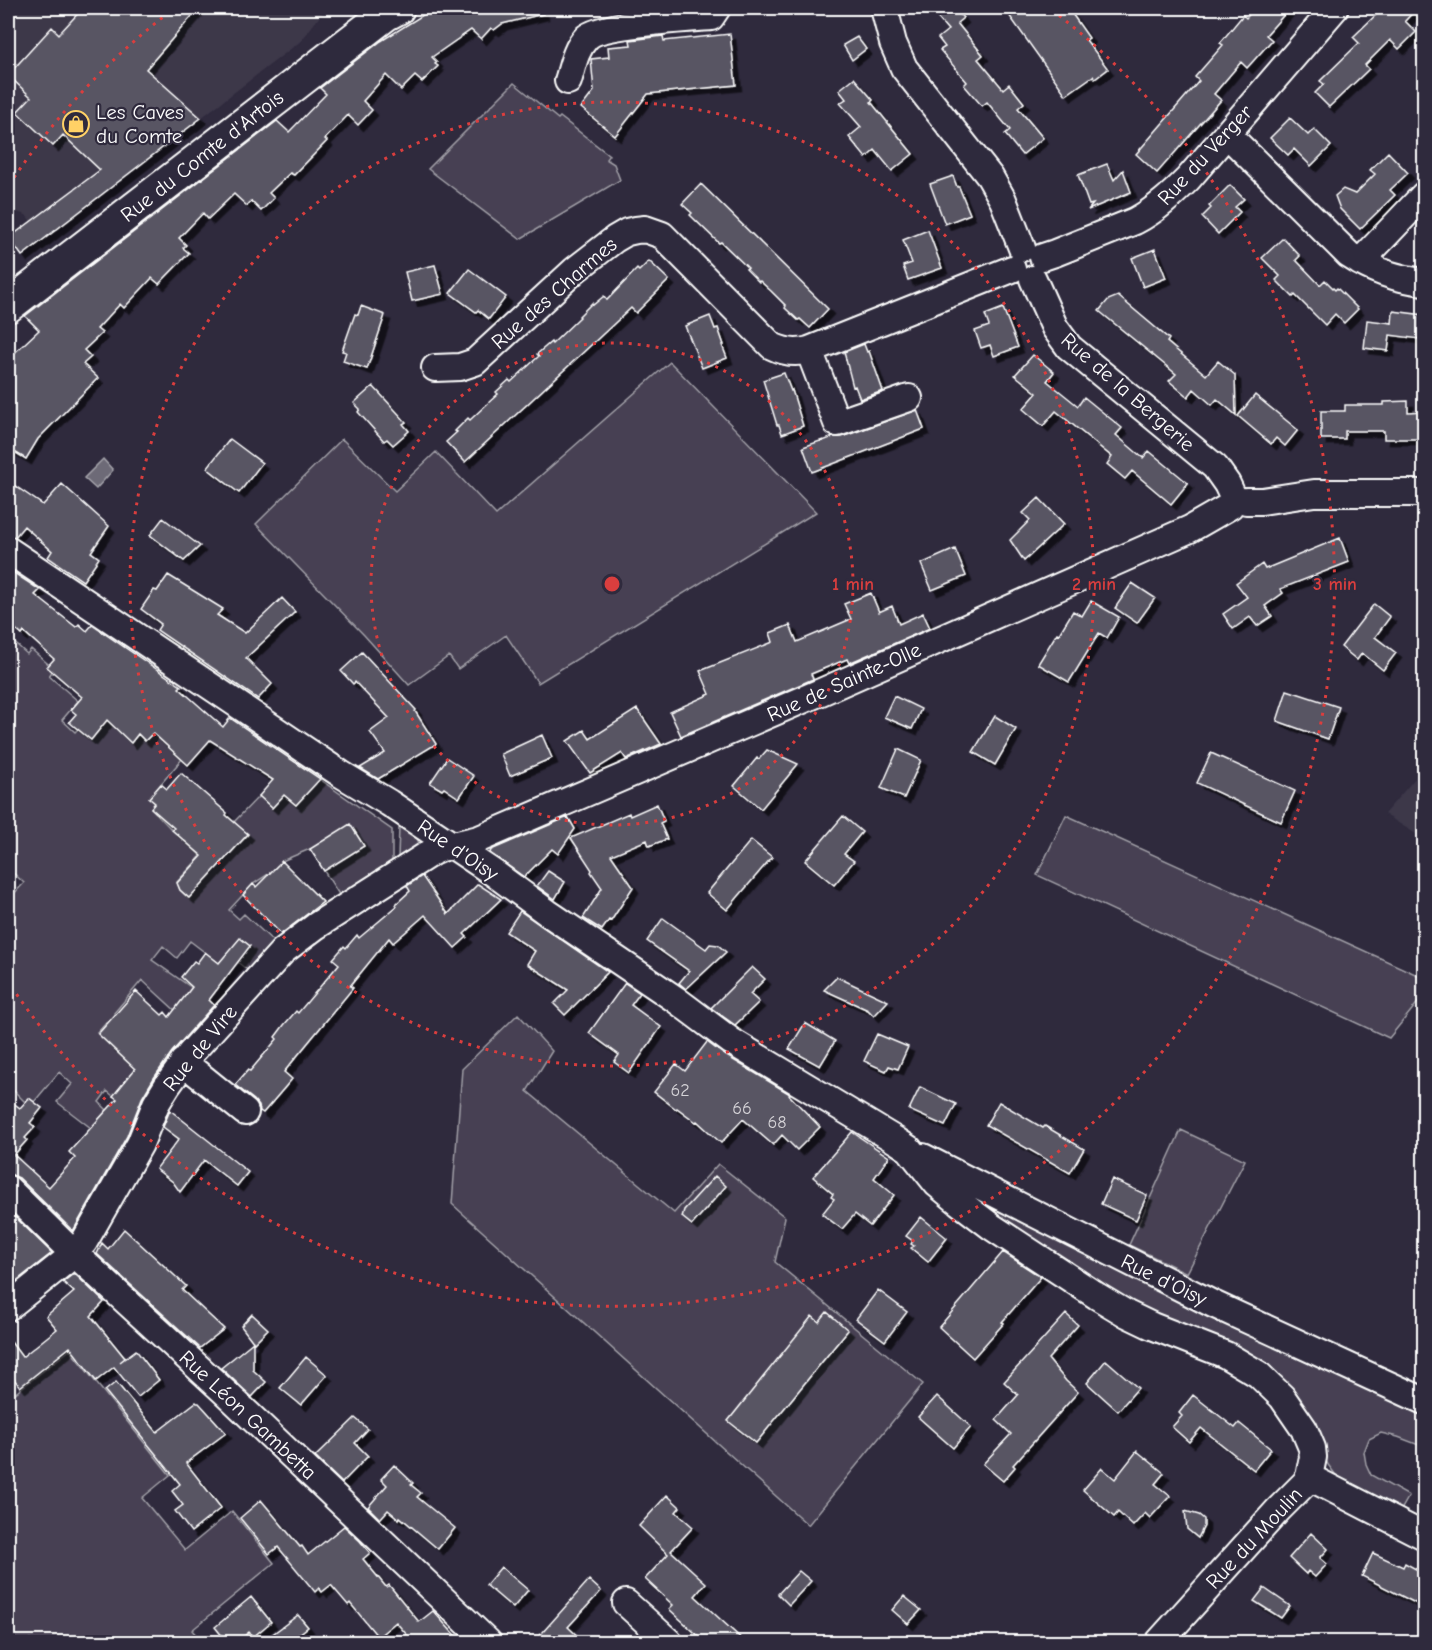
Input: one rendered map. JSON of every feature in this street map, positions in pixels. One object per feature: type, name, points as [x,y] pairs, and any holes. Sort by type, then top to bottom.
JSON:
[{"type":"main road","name":"Rue du Comte d'Artois","points":[[8,306],[389,10]]},
{"type":"street","points":[[568,81],[576,51],[588,35],[610,28],[711,17],[717,8]]},
{"type":"street","name":"Rue de la Bergerie","points":[[884,8],[892,43],[904,68],[990,177],[1005,206],[1055,328],[1069,347],[1215,467],[1236,501]]},
{"type":"street","name":"Rue du Verger","points":[[1027,263],[1147,215],[1178,189],[1335,8]]},
{"type":"street","points":[[1227,134],[1336,244],[1360,262],[1401,279],[1425,282]]},
{"type":"street","points":[[1360,262],[1425,195]]},
{"type":"street","name":"Rue des Charmes","points":[[435,368],[460,367],[475,362],[585,262],[627,232],[645,229],[662,235],[772,346],[791,352],[809,350],[1027,263]]},
{"type":"street","points":[[809,350],[837,423],[909,398]]},
{"type":"street","name":"Rue de Sainte-Olle","points":[[452,846],[490,835],[831,688],[1190,530],[1236,501],[1262,501],[1322,493],[1425,493]]},
{"type":"street","name":"Rue d'Oisy","points":[[8,550],[322,762],[504,880],[548,913],[675,999],[731,1041],[794,1081],[949,1172],[1213,1304],[1425,1401]]},
{"type":"street","name":"Rue de Vire","points":[[8,1307],[74,1253],[91,1232],[140,1144],[159,1097],[183,1062],[276,958],[316,926],[432,852],[452,846]]},
{"type":"street","points":[[183,1062],[245,1112]]},
{"type":"street","name":"Rue d'Oisy","points":[[909,1149],[937,1184],[959,1203],[1097,1296],[1152,1326],[1227,1355],[1258,1374],[1282,1397],[1304,1429],[1312,1448],[1313,1457],[1309,1477]]},
{"type":"street","name":"Rue Léon Gambetta","points":[[8,1189],[488,1642]]},
{"type":"street","name":"Rue du Moulin","points":[[1172,1638],[1278,1510],[1309,1477],[1425,1536]]},
{"type":"street","points":[[626,1603],[669,1642]]},
{"type":"shaded area","points":[[8,8],[326,8],[301,41],[44,239],[26,215],[8,209]]},
{"type":"shaded area","points":[[514,83],[558,119],[560,117],[609,155],[606,159],[614,164],[620,180],[520,239],[428,169]]},
{"type":"shaded area","points":[[670,362],[816,512],[538,683],[506,635],[458,669],[449,656],[409,685],[364,635],[256,524],[342,439],[395,491],[436,452],[496,515]]},
{"type":"shaded area","points":[[103,459],[113,470],[96,489],[84,478]]},
{"type":"shaded area","points":[[8,637],[27,654],[31,649],[54,669],[49,676],[78,701],[62,720],[75,732],[78,729],[91,739],[122,702],[126,738],[130,742],[138,734],[145,741],[153,733],[166,745],[174,736],[188,752],[149,798],[155,803],[151,808],[201,856],[177,882],[180,890],[188,898],[248,835],[234,822],[259,796],[272,808],[284,795],[296,805],[319,779],[392,830],[392,864],[340,896],[310,849],[282,861],[270,873],[253,884],[229,910],[239,919],[244,914],[275,943],[250,972],[227,954],[219,963],[190,941],[177,958],[163,946],[152,960],[192,988],[177,1012],[142,980],[114,1013],[136,1033],[127,1044],[106,1023],[97,1033],[135,1069],[113,1096],[107,1091],[99,1102],[107,1110],[91,1128],[57,1102],[72,1084],[59,1072],[34,1102],[29,1098],[25,1102],[8,1085],[8,900],[24,883],[8,868]]},
{"type":"shaded area","points":[[1424,768],[1424,839],[1384,814]]},
{"type":"shaded area","points":[[1066,815],[1424,978],[1424,995],[1389,1038],[1037,875]]},
{"type":"shaded area","points":[[399,827],[413,834],[419,843],[419,847],[401,860],[398,858]]},
{"type":"shaded area","points":[[518,1014],[552,1051],[527,1091],[674,1213],[718,1164],[785,1217],[775,1262],[923,1384],[808,1525],[452,1204],[462,1069]]},
{"type":"shaded area","points":[[1181,1130],[1245,1160],[1187,1273],[1129,1245]]},
{"type":"shaded area","points":[[946,1178],[1424,1411],[1424,1447],[1381,1433],[1369,1439],[1364,1452],[1371,1475],[1409,1496],[1401,1510],[1338,1478],[1299,1413],[1083,1280]]},
{"type":"shaded area","points":[[70,1350],[170,1475],[142,1498],[185,1550],[232,1511],[274,1563],[192,1630],[202,1642],[33,1642],[30,1639],[25,1642],[8,1642],[8,1399]]},
{"type":"building","points":[[83,8],[199,8],[146,69],[201,118],[22,256],[9,238],[100,170],[63,135],[53,146],[17,112],[31,97],[8,75],[52,27],[59,34]]},
{"type":"building","points":[[434,8],[542,8],[543,14],[502,24],[494,30],[491,28],[481,39],[471,30],[432,57],[438,66],[422,82],[415,76],[401,90],[386,75],[363,101],[372,110],[358,125],[348,115],[294,175],[290,173],[269,193],[274,198],[261,211],[251,201],[247,206],[234,194],[208,219],[203,213],[179,238],[186,245],[183,248],[189,253],[159,284],[152,278],[124,308],[120,304],[97,329],[102,333],[84,350],[91,357],[83,364],[98,378],[38,439],[26,459],[8,448],[8,359],[39,330],[25,316],[277,121],[289,132],[326,94],[320,88],[381,41]]},
{"type":"building","points":[[929,8],[955,8],[963,18],[957,23],[983,55],[978,59],[1003,89],[1009,84],[1024,103],[1018,108],[1043,138],[1022,155],[1005,134],[1010,130],[987,102],[982,106],[964,85],[967,82],[940,50],[945,47],[938,38],[948,30]]},
{"type":"building","points":[[1004,8],[1068,8],[1089,38],[1086,40],[1108,69],[1095,79],[1093,76],[1066,95]]},
{"type":"building","points":[[1255,8],[1290,8],[1266,35],[1272,40],[1247,68],[1241,62],[1214,94],[1221,100],[1157,173],[1136,154],[1199,81],[1195,77],[1223,45],[1220,43],[1243,15],[1246,18]]},
{"type":"building","points":[[1383,8],[1417,8],[1405,21],[1416,32],[1399,49],[1390,40],[1365,65],[1369,69],[1329,107],[1315,93],[1324,84],[1320,81],[1359,43],[1353,37]]},
{"type":"building","points":[[730,34],[736,85],[648,94],[615,136],[581,108],[594,91],[591,59],[609,57],[608,47],[631,45],[630,40],[663,36],[664,41]]},
{"type":"building","points":[[857,37],[866,49],[852,60],[843,45]]},
{"type":"building","points":[[854,78],[913,154],[892,171],[875,150],[866,158],[849,137],[861,127],[840,103],[846,99],[839,90]]},
{"type":"building","points":[[1290,118],[1308,135],[1314,129],[1331,146],[1311,166],[1294,149],[1288,155],[1270,138]]},
{"type":"building","points":[[1388,152],[1408,173],[1390,190],[1395,195],[1360,229],[1340,209],[1335,196],[1343,189],[1355,194],[1375,174],[1370,170]]},
{"type":"building","points":[[1107,164],[1114,180],[1123,170],[1131,192],[1088,210],[1093,204],[1089,205],[1078,175]]},
{"type":"building","points":[[953,176],[970,214],[945,224],[930,184]]},
{"type":"building","points":[[701,184],[828,309],[810,328],[785,308],[786,306],[771,291],[746,269],[748,268],[690,215],[692,213],[682,204]]},
{"type":"building","points":[[1230,185],[1244,199],[1235,207],[1240,212],[1218,234],[1202,217],[1211,208],[1209,206]]},
{"type":"building","points":[[928,230],[942,268],[908,280],[903,266],[912,263],[903,240]]},
{"type":"building","points":[[1283,238],[1300,256],[1296,260],[1320,285],[1325,280],[1335,290],[1337,288],[1358,309],[1344,323],[1335,314],[1325,325],[1295,295],[1293,297],[1276,280],[1280,276],[1262,258]]},
{"type":"building","points":[[1155,249],[1166,278],[1143,287],[1132,258]]},
{"type":"building","points":[[649,261],[669,280],[636,313],[631,308],[465,462],[446,442],[457,432],[455,431],[498,394],[496,392],[509,380],[511,382],[539,356],[537,354],[551,342],[552,344],[592,303],[593,305],[604,296],[607,300],[637,269],[639,271]]},
{"type":"building","points":[[435,265],[443,294],[412,301],[405,272]]},
{"type":"building","points":[[469,269],[506,297],[489,319],[450,293]]},
{"type":"building","points":[[1118,296],[1169,339],[1167,342],[1206,375],[1218,361],[1235,375],[1236,415],[1217,399],[1212,405],[1194,389],[1188,397],[1169,381],[1176,374],[1099,311],[1108,300]]},
{"type":"building","points":[[361,306],[385,315],[367,369],[343,361],[346,352],[342,351],[355,314],[358,315]]},
{"type":"building","points":[[1003,308],[1018,347],[994,356],[990,345],[981,348],[975,331],[989,326],[985,315]]},
{"type":"building","points":[[1393,311],[1424,315],[1420,339],[1390,335],[1388,351],[1364,348],[1367,320],[1392,324]]},
{"type":"building","points":[[710,316],[715,329],[718,328],[727,358],[702,368],[685,326]]},
{"type":"building","points":[[864,344],[867,352],[869,351],[883,391],[860,399],[855,386],[853,387],[844,352]]},
{"type":"building","points":[[1033,355],[1054,372],[1047,381],[1078,406],[1084,397],[1122,428],[1116,435],[1143,458],[1149,451],[1188,483],[1171,504],[1132,471],[1125,479],[1107,464],[1112,457],[1056,411],[1043,426],[1023,409],[1037,393],[1015,375]]},
{"type":"building","points":[[784,373],[803,426],[782,434],[763,380]]},
{"type":"building","points":[[373,386],[406,422],[403,424],[409,431],[393,445],[387,439],[384,441],[358,412],[360,409],[354,403]]},
{"type":"building","points":[[1255,395],[1298,430],[1285,446],[1276,438],[1271,444],[1238,416]]},
{"type":"building","points":[[1408,401],[1408,412],[1425,411],[1425,439],[1384,439],[1384,431],[1345,431],[1345,439],[1321,439],[1321,411],[1345,411],[1345,405],[1384,405],[1384,402]]},
{"type":"building","points":[[917,410],[924,429],[812,472],[803,447],[833,437],[842,437]]},
{"type":"building","points":[[230,439],[262,463],[239,493],[207,468]]},
{"type":"building","points":[[8,481],[43,505],[62,484],[109,526],[91,552],[99,558],[83,581],[48,557],[52,551],[24,526],[15,537],[8,535]]},
{"type":"building","points":[[1039,498],[1064,524],[1024,561],[1010,540],[1030,520],[1023,513]]},
{"type":"building","points":[[163,518],[200,546],[184,561],[150,535]]},
{"type":"building","points":[[1340,538],[1349,562],[1280,589],[1283,593],[1265,606],[1272,616],[1257,626],[1250,617],[1233,629],[1223,614],[1247,597],[1236,583],[1262,564],[1265,569]]},
{"type":"building","points":[[955,549],[966,576],[932,590],[921,564]]},
{"type":"building","points":[[8,569],[40,590],[35,595],[76,627],[79,624],[87,631],[92,625],[181,686],[179,688],[223,727],[230,718],[320,779],[296,805],[284,795],[272,808],[259,796],[273,780],[210,740],[188,765],[153,733],[145,741],[138,734],[131,743],[107,720],[91,740],[69,722],[76,714],[71,710],[82,697],[47,667],[54,659],[24,632],[22,635],[8,622]]},
{"type":"building","points":[[168,575],[223,609],[217,615],[245,633],[282,598],[295,612],[246,658],[272,684],[258,699],[157,630],[161,624],[141,609]]},
{"type":"building","points":[[1132,583],[1155,598],[1137,623],[1115,608]]},
{"type":"building","points":[[871,593],[879,612],[892,606],[899,624],[923,613],[930,628],[849,663],[847,659],[811,674],[813,679],[681,736],[670,712],[710,694],[700,671],[773,642],[770,633],[790,625],[797,642],[851,619],[844,604]]},
{"type":"building","points":[[1091,601],[1119,617],[1107,638],[1099,633],[1069,682],[1038,664],[1073,611],[1082,616]]},
{"type":"building","points":[[1374,604],[1390,617],[1375,637],[1396,653],[1383,670],[1362,653],[1357,660],[1341,647]]},
{"type":"building","points":[[362,652],[416,710],[436,744],[378,779],[360,768],[385,753],[370,732],[389,718],[355,682],[353,684],[341,671]]},
{"type":"building","points":[[1287,690],[1339,707],[1328,739],[1277,721]]},
{"type":"building","points":[[894,696],[921,709],[912,729],[884,717]]},
{"type":"building","points":[[637,709],[661,744],[626,759],[622,753],[590,773],[567,741],[584,730],[590,739]]},
{"type":"building","points":[[995,716],[1016,729],[995,765],[973,752]]},
{"type":"building","points":[[542,735],[552,758],[510,776],[501,754]]},
{"type":"building","points":[[898,749],[921,760],[904,798],[881,788]]},
{"type":"building","points":[[767,750],[798,764],[761,809],[734,786],[757,758],[759,759]]},
{"type":"building","points":[[1211,753],[1295,791],[1281,822],[1197,783]]},
{"type":"building","points":[[447,758],[474,776],[459,798],[444,788],[442,790],[430,783]]},
{"type":"building","points":[[181,773],[248,834],[189,898],[180,890],[177,883],[202,856],[151,808],[155,803],[149,798],[161,784],[167,789]]},
{"type":"building","points":[[657,804],[664,821],[660,823],[667,839],[649,846],[647,840],[611,855],[633,887],[611,921],[609,920],[602,930],[583,918],[602,888],[571,838],[629,813],[630,816]]},
{"type":"building","points":[[843,816],[862,832],[844,854],[854,861],[834,885],[805,861]]},
{"type":"building","points":[[568,817],[575,829],[558,854],[552,849],[524,877],[490,853],[491,850]]},
{"type":"building","points":[[350,824],[364,846],[324,871],[310,849]]},
{"type":"building","points":[[751,840],[772,857],[727,910],[707,893]]},
{"type":"building","points":[[282,861],[323,902],[281,934],[243,895],[253,884],[256,887]]},
{"type":"building","points":[[548,871],[565,882],[555,899],[537,886]]},
{"type":"building","points":[[422,876],[448,914],[478,884],[501,899],[464,934],[467,937],[455,948],[425,915],[393,943],[389,938],[350,986],[353,988],[284,1072],[292,1079],[263,1113],[260,1111],[254,1100],[235,1085],[248,1070],[250,1071],[277,1039],[275,1037],[284,1025],[296,1011],[298,1013],[339,964],[333,959],[344,946],[346,948],[357,935],[359,938],[397,906],[396,904],[410,891],[407,886]]},
{"type":"building","points":[[520,911],[608,972],[565,1015],[554,1004],[568,990],[527,964],[535,951],[506,932]]},
{"type":"building","points":[[663,918],[706,949],[710,944],[718,945],[726,952],[686,989],[679,983],[689,971],[647,941]]},
{"type":"building","points":[[240,938],[250,946],[209,1000],[214,1005],[172,1052],[154,1078],[142,1098],[127,1136],[73,1231],[19,1178],[8,1174],[8,1099],[20,1108],[29,1098],[42,1108],[30,1123],[35,1127],[14,1155],[49,1187],[75,1158],[69,1152],[117,1099],[113,1096],[135,1069],[98,1034],[136,991],[162,1015],[165,1012],[169,1017],[192,987],[181,977],[194,961],[197,963],[205,952],[219,963]]},
{"type":"building","points":[[752,967],[765,979],[750,994],[759,1002],[735,1025],[711,1008]]},
{"type":"building","points":[[837,977],[888,1001],[874,1016],[868,1010],[824,990]]},
{"type":"building","points":[[625,983],[640,993],[631,1005],[661,1027],[629,1073],[614,1062],[619,1055],[589,1033]]},
{"type":"building","points":[[805,1023],[835,1041],[820,1066],[789,1049]]},
{"type":"building","points":[[877,1034],[908,1047],[898,1069],[889,1066],[886,1071],[864,1061]]},
{"type":"building","points":[[707,1042],[790,1094],[820,1127],[797,1150],[782,1135],[773,1145],[743,1119],[721,1143],[697,1121],[654,1092],[676,1064],[685,1071]]},
{"type":"building","points":[[920,1087],[956,1104],[945,1126],[909,1110]]},
{"type":"building","points":[[999,1102],[1084,1149],[1070,1173],[986,1125]]},
{"type":"building","points":[[170,1110],[248,1172],[237,1186],[204,1160],[180,1192],[173,1182],[156,1169],[179,1139],[163,1127]]},
{"type":"building","points":[[852,1132],[889,1157],[874,1178],[894,1195],[870,1226],[855,1214],[842,1229],[822,1214],[834,1199],[831,1197],[833,1194],[813,1177]]},
{"type":"building","points":[[715,1176],[726,1186],[692,1225],[682,1217],[684,1210]]},
{"type":"building","points":[[1112,1179],[1147,1195],[1136,1220],[1101,1204]]},
{"type":"building","points":[[8,1210],[52,1253],[10,1286],[8,1282]]},
{"type":"building","points":[[921,1217],[947,1238],[928,1262],[911,1248],[914,1246],[911,1244],[913,1241],[906,1236]]},
{"type":"building","points":[[124,1229],[186,1286],[182,1290],[224,1329],[200,1348],[97,1254],[102,1243],[108,1249]]},
{"type":"building","points":[[1003,1252],[1041,1277],[973,1358],[939,1327]]},
{"type":"building","points":[[72,1275],[76,1275],[104,1302],[91,1316],[125,1358],[120,1362],[136,1350],[159,1380],[138,1397],[114,1367],[96,1381],[70,1347],[20,1387],[8,1371],[8,1338],[22,1357],[57,1329],[46,1316],[74,1292],[63,1282]]},
{"type":"building","points":[[878,1290],[907,1312],[885,1341],[856,1319]]},
{"type":"building","points":[[827,1312],[848,1330],[756,1443],[728,1421],[812,1316],[819,1322]]},
{"type":"building","points":[[252,1314],[268,1329],[254,1343],[241,1326]]},
{"type":"building","points":[[1066,1314],[1078,1325],[1048,1359],[1078,1392],[1013,1465],[1015,1467],[1003,1481],[983,1464],[1011,1434],[996,1420],[1018,1395],[1004,1382]]},
{"type":"building","points":[[253,1342],[253,1370],[266,1382],[252,1397],[221,1368]]},
{"type":"building","points":[[306,1357],[327,1375],[301,1405],[280,1388]]},
{"type":"building","points":[[1106,1360],[1138,1388],[1118,1411],[1087,1383]]},
{"type":"building","points":[[116,1382],[157,1432],[196,1402],[226,1433],[186,1463],[221,1508],[191,1532],[175,1511],[183,1505],[172,1491],[180,1484],[105,1391]]},
{"type":"building","points":[[1193,1395],[1235,1428],[1239,1423],[1271,1449],[1254,1470],[1201,1428],[1189,1442],[1172,1427],[1182,1416],[1179,1413]]},
{"type":"building","points":[[937,1396],[971,1427],[953,1448],[918,1417]]},
{"type":"building","points":[[355,1418],[368,1429],[355,1443],[368,1456],[342,1483],[315,1457]]},
{"type":"building","points":[[1137,1451],[1164,1473],[1155,1484],[1170,1496],[1150,1518],[1145,1513],[1133,1526],[1118,1512],[1114,1517],[1083,1490],[1102,1468],[1115,1479]]},
{"type":"building","points":[[394,1465],[421,1493],[417,1497],[455,1528],[438,1549],[400,1517],[399,1519],[388,1510],[380,1519],[368,1507],[387,1485],[381,1479]]},
{"type":"building","points":[[667,1495],[680,1507],[676,1512],[693,1527],[671,1551],[706,1583],[695,1596],[745,1642],[705,1642],[669,1609],[673,1605],[645,1579],[668,1554],[639,1526]]},
{"type":"building","points":[[261,1500],[308,1555],[344,1526],[370,1553],[363,1559],[386,1587],[389,1585],[419,1622],[433,1611],[461,1642],[413,1642],[396,1622],[378,1637],[350,1603],[348,1605],[331,1585],[322,1592],[319,1588],[315,1592],[278,1547],[269,1554],[240,1518]]},
{"type":"building","points":[[1185,1511],[1204,1519],[1204,1526],[1198,1538],[1187,1529]]},
{"type":"building","points":[[1311,1533],[1328,1549],[1320,1558],[1327,1564],[1315,1577],[1308,1571],[1306,1574],[1289,1558]]},
{"type":"building","points":[[1373,1553],[1403,1567],[1405,1563],[1425,1574],[1425,1608],[1362,1576]]},
{"type":"building","points":[[501,1567],[528,1590],[513,1608],[486,1585]]},
{"type":"building","points":[[799,1571],[811,1581],[789,1605],[778,1594]]},
{"type":"building","points":[[589,1580],[601,1591],[568,1627],[584,1642],[534,1642]]},
{"type":"building","points":[[1264,1588],[1290,1606],[1281,1618],[1254,1601]]},
{"type":"building","points":[[904,1596],[921,1610],[908,1624],[892,1610]]},
{"type":"building","points":[[251,1597],[271,1622],[253,1637],[249,1632],[237,1642],[227,1642],[215,1627]]},
{"type":"building","points":[[298,1615],[308,1627],[289,1642],[262,1642]]},
{"type":"place","name":"Les Caves du Comte","points":[[76,124]]}]
